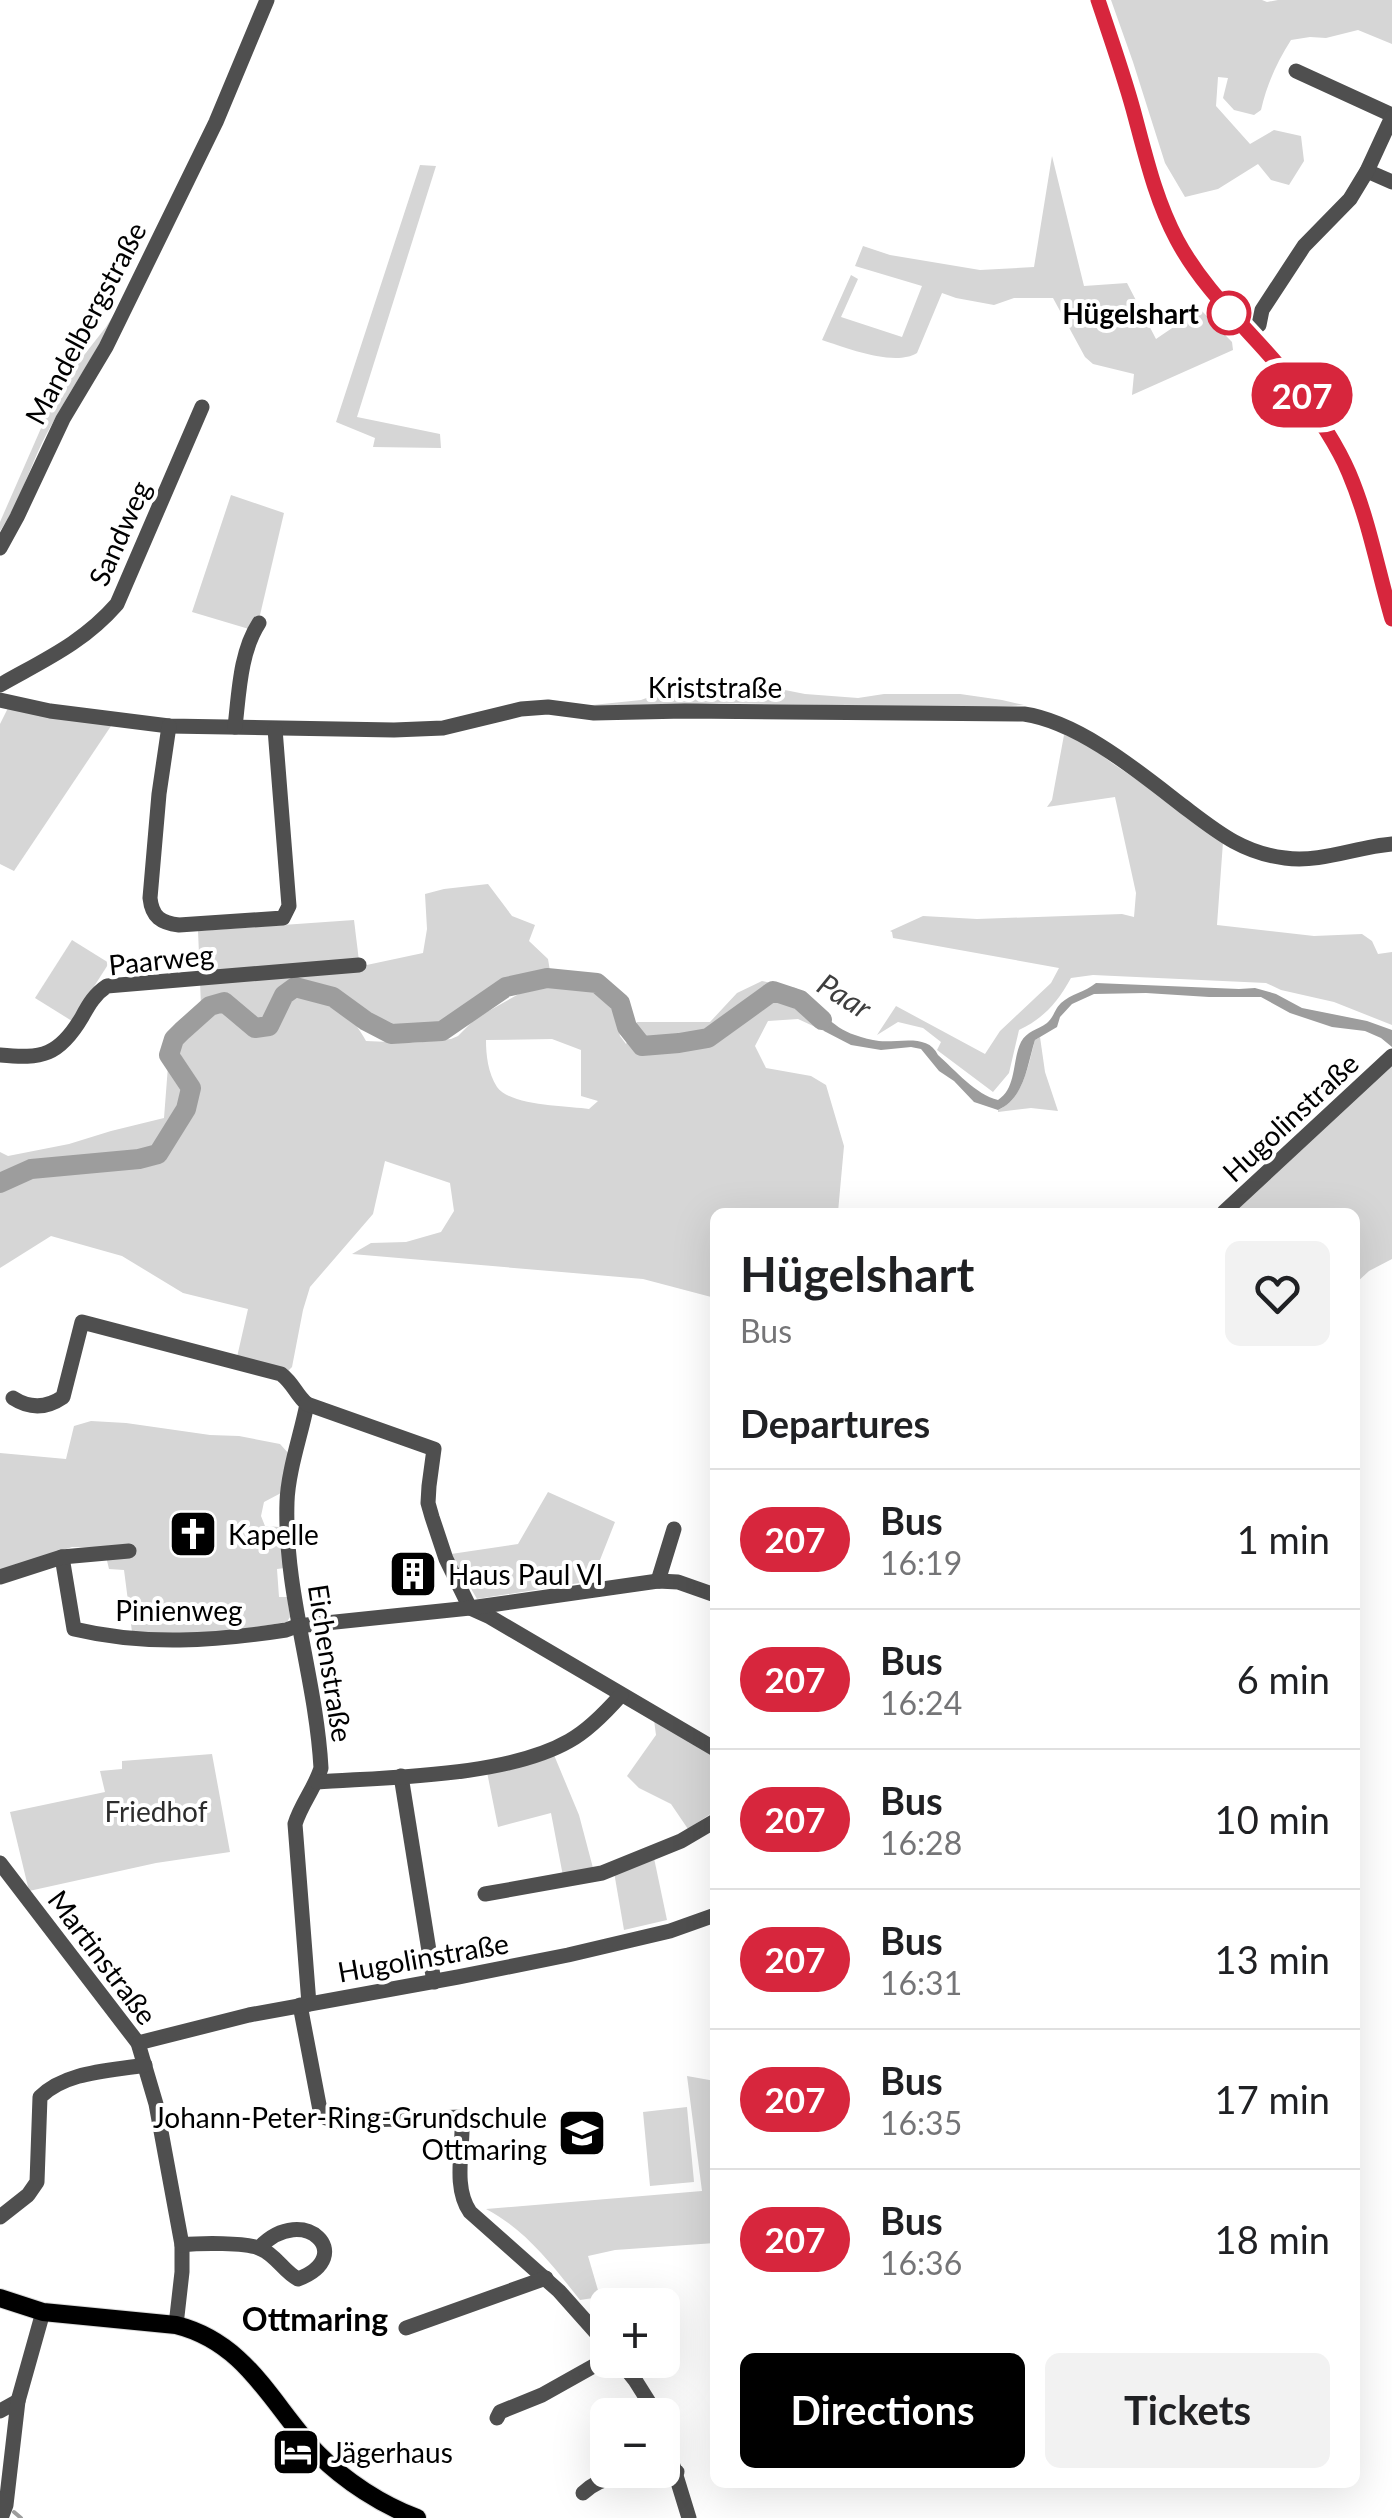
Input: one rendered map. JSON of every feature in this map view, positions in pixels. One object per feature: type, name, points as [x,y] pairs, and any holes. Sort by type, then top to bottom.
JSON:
[{"type":"main road","points":[[1098,0],[1141,144],[1177,240],[1200,277],[1312,409],[1348,470],[1384,558],[1392,619]]},
{"type":"main road","points":[[0,2298],[43,2312],[194,2330],[226,2348],[264,2385],[319,2455],[385,2504],[417,2518]]},
{"type":"street","name":"Mandelbergstraße","points":[[0,548],[63,418],[106,347],[216,122],[267,0]]},
{"type":"street","points":[[1249,334],[1259,325],[1262,310],[1304,246],[1350,199],[1392,116],[1296,71]]},
{"type":"street","points":[[1367,172],[1392,182]]},
{"type":"street","name":"Sandweg","points":[[0,685],[76,642],[98,626],[117,604],[202,407]]},
{"type":"street","points":[[235,728],[243,667],[260,623]]},
{"type":"street","name":"Kriststraße","points":[[0,700],[50,711],[169,726],[235,728],[444,728],[521,709],[548,707],[594,713],[1024,714],[1075,731],[1242,847],[1300,859],[1392,844]]},
{"type":"street","points":[[169,726],[158,794],[150,898],[156,918],[180,925],[283,918],[290,906],[275,728]]},
{"type":"street","name":"Paarweg","points":[[0,1056],[30,1058],[52,1051],[107,986],[358,964]]},
{"type":"street","name":"Hugolinstraße","points":[[1228,1208],[1391,1056]]},
{"type":"street","points":[[13,1398],[26,1406],[53,1404],[63,1396],[82,1322],[281,1374],[293,1383],[307,1404],[434,1449],[428,1503],[446,1559],[470,1608],[710,1746]]},
{"type":"street","name":"Eichenstraße","points":[[307,1404],[287,1498],[297,1626],[320,1746],[317,1782],[295,1824],[305,2004],[320,2110],[335,2121],[462,2117],[464,2203],[546,2278]]},
{"type":"street","points":[[658,1581],[674,1529]]},
{"type":"street","points":[[0,1577],[62,1558],[129,1551]]},
{"type":"street","name":"Pinienweg","points":[[62,1558],[74,1629],[162,1641],[213,1640],[297,1626]]},
{"type":"street","points":[[297,1626],[470,1608],[658,1581],[678,1582],[710,1593]]},
{"type":"street","points":[[317,1782],[463,1770],[536,1756],[571,1740],[621,1695]]},
{"type":"street","points":[[401,1776],[434,1982]]},
{"type":"street","points":[[485,1894],[602,1873],[681,1841],[710,1824]]},
{"type":"street","name":"Martinstraße","points":[[1,1864],[138,2043],[156,2104],[182,2245],[176,2325]]},
{"type":"street","name":"Hugolinstraße","points":[[138,2043],[305,2004],[434,1982],[670,1931],[710,1918]]},
{"type":"street","points":[[0,2216],[28,2196],[37,2182],[40,2097],[71,2078],[146,2065]]},
{"type":"street","points":[[182,2245],[260,2247]]},
{"type":"street","points":[[406,2328],[546,2278],[590,2325]]},
{"type":"street","points":[[1,2518],[18,2402],[43,2312]]},
{"type":"street","points":[[497,2418],[500,2412],[542,2395],[590,2368]]},
{"type":"street","points":[[0,2412],[18,2402]]},
{"type":"street","points":[[680,2483],[690,2518]]},
{"type":"street","points":[[583,2493],[590,2485]]},
{"type":"green space","points":[[1111,0],[1392,0],[1392,44],[1358,30],[1326,38],[1291,40],[1273,74],[1261,110],[1254,115],[1234,110],[1223,98],[1228,78],[1218,77],[1216,106],[1250,144],[1274,130],[1301,136],[1304,161],[1289,185],[1271,180],[1258,164],[1218,189],[1185,197],[1165,163]]},
{"type":"green space","points":[[1052,156],[1084,286],[1127,283],[1156,339],[1200,309],[1232,342],[1233,350],[1132,395],[1134,374],[1093,364],[1085,357],[1053,298],[1014,298],[994,305],[942,293],[917,353],[908,357],[870,355],[822,340],[851,275],[858,279],[841,317],[902,337],[922,286],[855,266],[863,246],[890,255],[980,270],[1034,267]]},
{"type":"green space","points":[[420,165],[436,166],[357,417],[440,434],[441,448],[373,447],[375,438],[336,422]]},
{"type":"green space","points":[[129,291],[47,433],[0,531],[0,522],[59,387]]},
{"type":"green space","points":[[231,495],[284,513],[260,615],[249,629],[192,612]]},
{"type":"green space","points":[[755,684],[805,694],[858,698],[960,694],[1024,705],[583,706],[641,700],[674,688]]},
{"type":"green space","points":[[8,708],[113,723],[14,871],[0,864],[0,724]]},
{"type":"green space","points":[[1064,735],[1090,746],[1223,842],[1217,925],[1314,936],[1362,934],[1372,941],[1378,954],[1392,952],[1392,1025],[1334,1002],[1266,983],[1093,975],[1071,978],[1049,1009],[1019,1030],[1009,1073],[993,1092],[937,1050],[941,1042],[923,1028],[898,1022],[877,1035],[896,1006],[985,1054],[1000,1031],[1051,983],[1059,968],[893,938],[890,931],[923,916],[1134,917],[1136,893],[1115,797],[1047,807],[1052,800]]},
{"type":"green space","points":[[488,884],[512,916],[535,925],[529,941],[548,959],[550,971],[506,983],[443,1025],[393,1026],[371,1019],[350,998],[299,985],[284,990],[265,1021],[252,1021],[230,1001],[201,1006],[200,982],[362,966],[423,953],[427,929],[425,894]]},
{"type":"green space","points":[[354,920],[359,961],[200,977],[198,931]]},
{"type":"green space","points":[[72,940],[109,963],[72,1021],[35,998]]},
{"type":"green space","points":[[762,981],[796,988],[810,1001],[801,1006],[824,1031],[798,1019],[768,1021],[755,1046],[766,1068],[811,1076],[826,1085],[844,1146],[838,1208],[710,1208],[710,1297],[643,1279],[352,1254],[371,1243],[406,1242],[441,1232],[454,1211],[450,1183],[385,1161],[373,1214],[310,1287],[288,1371],[237,1357],[248,1309],[183,1293],[122,1256],[51,1236],[0,1268],[0,1152],[8,1156],[69,1144],[164,1118],[168,1066],[183,1086],[181,1112],[193,1113],[200,1091],[178,1047],[192,1028],[221,1008],[253,1036],[264,1035],[278,1028],[298,994],[338,1008],[366,1041],[413,1043],[458,1036],[476,1018],[526,990],[547,983],[598,989],[612,1002],[620,1036],[626,1044],[637,1022],[710,1022],[737,993]],"holes":[[[552,1039],[581,1050],[581,1096],[598,1101],[589,1109],[526,1102],[504,1093],[491,1076],[486,1040]]]},
{"type":"green space","points":[[1040,1037],[1045,1072],[1058,1111],[1031,1108],[998,1112],[1014,1098],[1035,1040]]},
{"type":"green space","points":[[1392,1065],[1392,1259],[1360,1279],[1360,1208],[1235,1208]]},
{"type":"green space","points":[[91,1421],[280,1444],[290,1455],[281,1493],[264,1502],[261,1516],[265,1526],[279,1527],[285,1568],[277,1569],[279,1597],[287,1597],[287,1622],[212,1634],[132,1632],[124,1570],[109,1569],[104,1548],[72,1547],[0,1571],[0,1453],[66,1459],[74,1426]]},
{"type":"green space","points":[[548,1492],[615,1522],[598,1565],[586,1582],[477,1599],[451,1554],[518,1544]]},
{"type":"green space","points":[[654,1720],[710,1754],[710,1814],[688,1829],[671,1804],[639,1788],[627,1776],[656,1735]]},
{"type":"green space","name":"Friedhof","points":[[212,1754],[230,1852],[156,1863],[29,1891],[10,1812],[105,1792],[100,1771],[122,1769],[122,1761]]},
{"type":"green space","points":[[554,1755],[579,1815],[593,1868],[563,1876],[551,1813],[498,1827],[487,1772]]},
{"type":"green space","points":[[654,1858],[667,1920],[624,1930],[614,1872]]},
{"type":"green space","points":[[687,2076],[710,2080],[710,2243],[615,2250],[588,2256],[597,2288],[590,2288],[590,2298],[580,2300],[526,2238],[486,2209],[702,2191]]},
{"type":"green space","points":[[687,2107],[694,2182],[650,2186],[643,2112]]},
{"type":"shaded area","points":[[1096,983],[1255,988],[1302,1008],[1392,1030],[1392,1047],[1365,1031],[1332,1027],[1290,1013],[1261,997],[1094,994],[1072,1004],[1057,1027],[1035,1040],[1019,1089],[998,1110],[974,1102],[921,1049],[881,1050],[851,1045],[824,1031],[800,1006],[810,1001],[836,1025],[864,1038],[927,1044],[974,1088],[998,1100],[1008,1088],[1023,1038],[1047,1023],[1065,1000]]},
{"type":"waterway","name":"Paar","points":[[0,1183],[31,1169],[158,1154],[186,1109],[191,1088],[169,1055],[174,1039],[210,1006],[224,1002],[255,1028],[269,1026],[284,995],[295,987],[333,997],[391,1034],[442,1031],[506,987],[547,978],[597,983],[620,1003],[627,1027],[642,1046],[708,1038],[773,991],[800,1000],[822,1020]]},
{"type":"waterway","points":[[14,2512],[21,2518]]},
{"type":"bus line","name":"207","points":[[1098,0],[1141,144],[1177,240],[1230,315],[1273,359],[1312,409],[1348,470],[1392,619]]},
{"type":"place","name":"Hügelshart","points":[[1229,313]]},
{"type":"place","name":"Kapelle","points":[[193,1534]]},
{"type":"place","name":"Haus Paul VI","points":[[413,1574]]},
{"type":"place","name":"Johann-Peter-Ring-Grundschule Ottmaring","points":[[582,2133]]},
{"type":"place","name":"Jägerhaus","points":[[296,2452]]},
{"type":"district","name":"Ottmaring","points":[[315,2318]]}]
